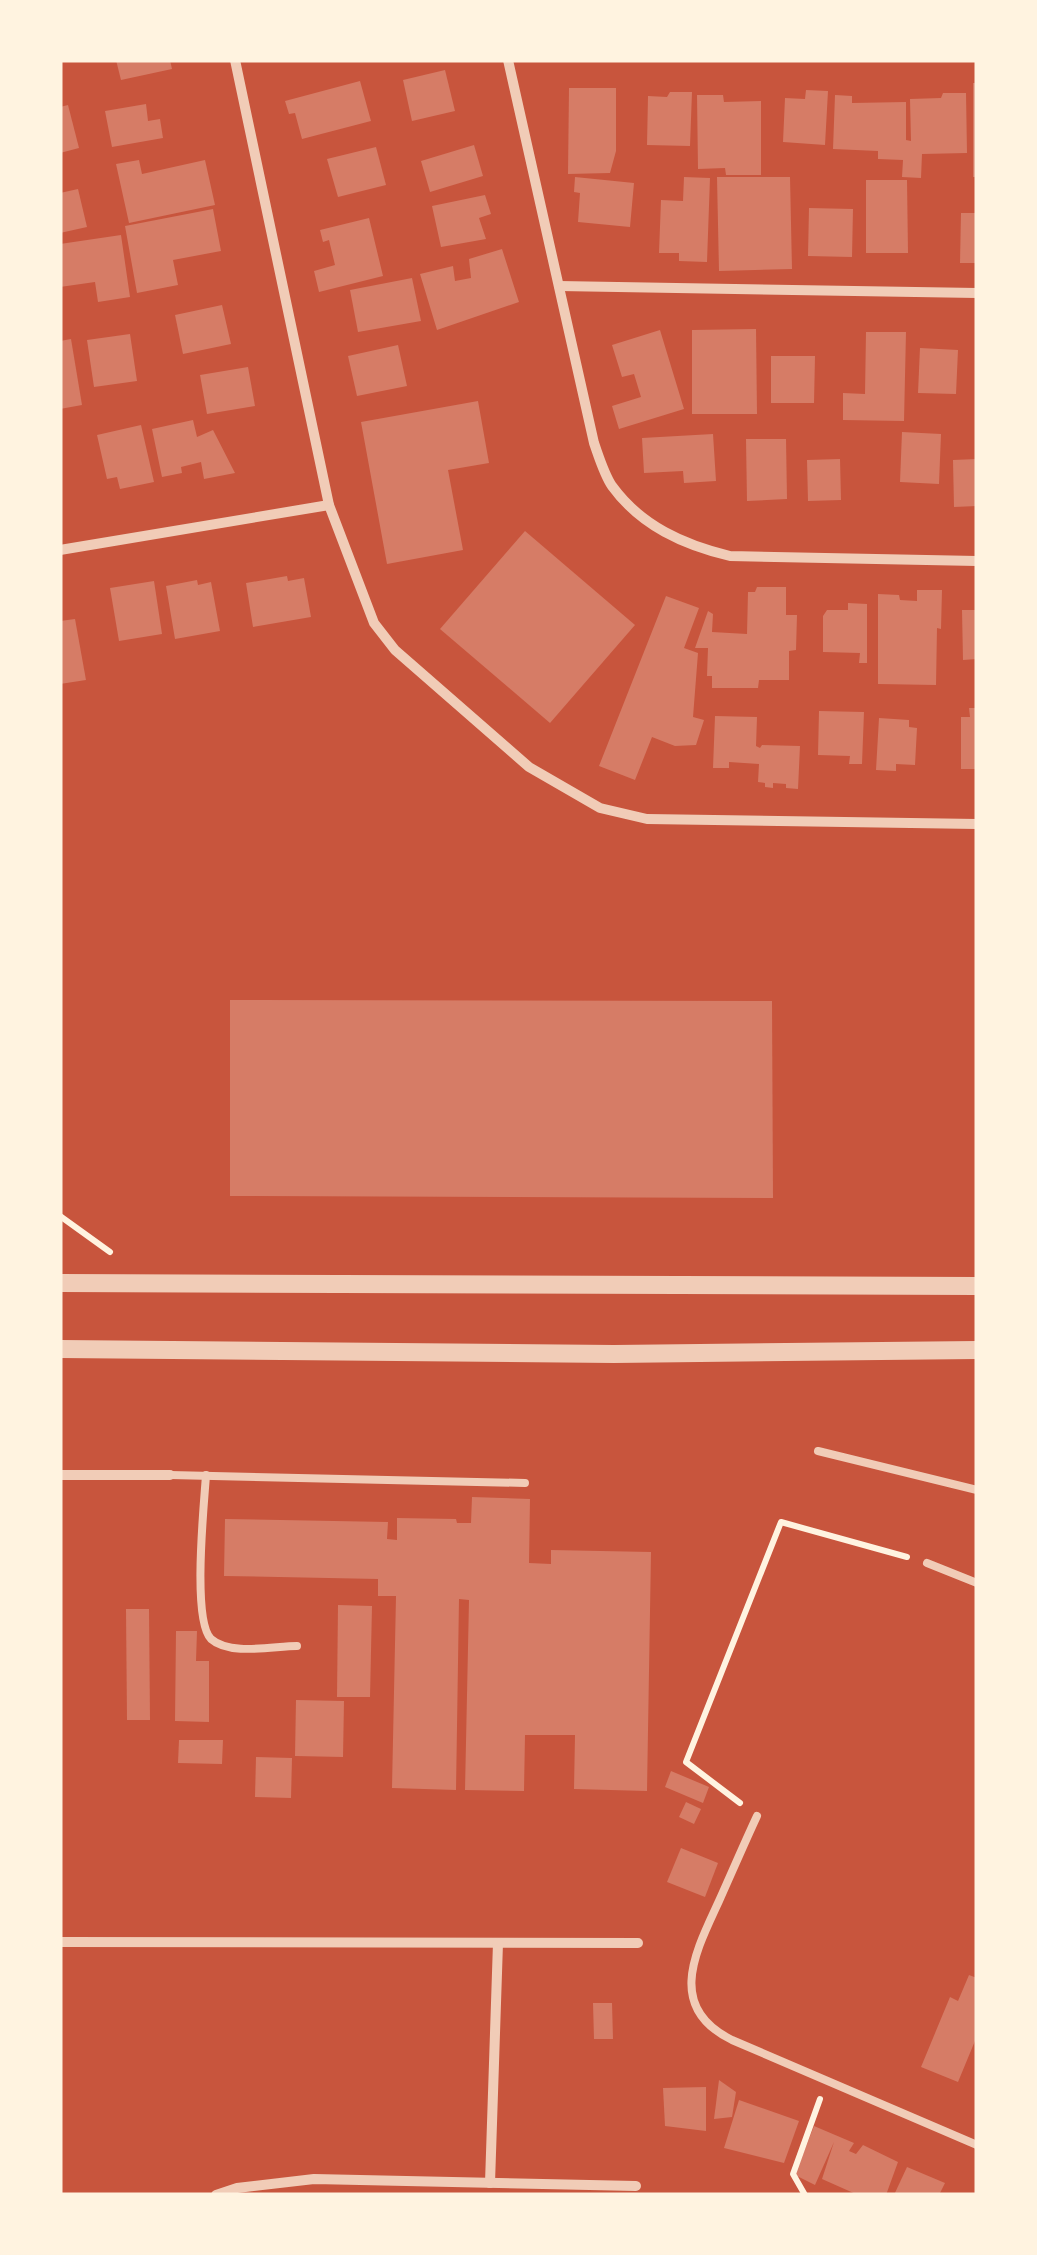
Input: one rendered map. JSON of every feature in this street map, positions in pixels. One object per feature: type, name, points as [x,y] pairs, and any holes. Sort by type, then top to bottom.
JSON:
[{"type":"street","points":[[234,60],[329,504],[363,601],[395,650],[529,767],[600,808],[648,818],[977,824]]},
{"type":"street","points":[[508,60],[594,444],[610,484],[638,515],[693,547],[730,556],[977,562]]},
{"type":"street","points":[[559,286],[977,292]]},
{"type":"street","points":[[60,550],[329,504]]},
{"type":"street","points":[[60,1283],[977,1286]]},
{"type":"street","points":[[60,1349],[594,1354],[977,1350]]},
{"type":"street","points":[[60,1475],[170,1475]]},
{"type":"street","points":[[60,1942],[638,1943]]},
{"type":"street","points":[[490,2183],[498,1943]]},
{"type":"street","points":[[216,2195],[237,2188],[314,2179],[636,2186]]},
{"type":"lane","points":[[818,1452],[977,1490]]},
{"type":"lane","points":[[206,1474],[200,1604],[204,1627],[212,1639],[226,1646],[297,1646]]},
{"type":"lane","points":[[170,1475],[525,1483]]},
{"type":"lane","points":[[927,1563],[977,1583]]},
{"type":"lane","points":[[757,1816],[692,1960],[699,2013],[711,2030],[977,2145]]},
{"type":"path","points":[[60,1216],[110,1252]]},
{"type":"path","points":[[757,1816],[686,1762],[781,1522],[927,1563]]},
{"type":"path","points":[[805,2195],[793,2174],[826,2080]]},
{"type":"building","points":[[116,60],[170,60],[172,69],[121,80]]},
{"type":"building","points":[[445,70],[455,111],[412,121],[403,80]]},
{"type":"building","points":[[360,81],[371,121],[302,139],[295,113],[289,114],[285,101]]},
{"type":"building","points":[[973,83],[977,83],[977,177],[973,177]]},
{"type":"building","points":[[569,88],[616,88],[616,151],[610,173],[568,174]]},
{"type":"building","points":[[806,90],[828,91],[825,145],[783,142],[785,98],[805,99]]},
{"type":"building","points":[[670,92],[692,92],[690,146],[647,145],[648,96],[667,97]]},
{"type":"building","points":[[943,93],[966,93],[967,153],[922,154],[921,178],[902,177],[903,160],[878,159],[878,151],[833,149],[835,95],[852,96],[852,103],[906,102],[906,140],[911,141],[910,99],[941,98]]},
{"type":"building","points":[[697,95],[723,95],[724,102],[761,101],[761,175],[726,175],[725,168],[698,169]]},
{"type":"building","points":[[146,104],[148,121],[160,119],[163,138],[112,147],[105,111]]},
{"type":"building","points":[[68,105],[79,148],[60,153],[60,107]]},
{"type":"building","points":[[474,145],[483,176],[430,192],[421,161]]},
{"type":"building","points":[[376,147],[386,185],[338,197],[327,159]]},
{"type":"building","points":[[139,160],[142,174],[205,160],[215,205],[129,223],[116,164]]},
{"type":"building","points":[[575,177],[634,183],[630,227],[578,222],[580,193],[574,192]]},
{"type":"building","points":[[684,177],[710,178],[707,262],[679,261],[679,253],[659,253],[661,200],[683,201]]},
{"type":"building","points":[[717,177],[790,177],[792,269],[719,271]]},
{"type":"building","points":[[866,180],[907,180],[908,253],[866,253]]},
{"type":"building","points":[[78,189],[87,227],[60,233],[60,193]]},
{"type":"building","points":[[485,195],[491,214],[479,218],[486,239],[441,247],[432,206]]},
{"type":"building","points":[[809,208],[853,209],[852,257],[808,256]]},
{"type":"building","points":[[213,209],[221,251],[173,260],[178,285],[137,293],[125,226]]},
{"type":"building","points":[[961,213],[977,213],[977,263],[960,263]]},
{"type":"building","points":[[369,218],[383,276],[319,292],[314,271],[335,265],[329,240],[323,242],[320,230]]},
{"type":"building","points":[[121,235],[130,297],[98,302],[95,282],[60,287],[60,244]]},
{"type":"building","points":[[502,249],[519,302],[437,330],[420,274],[453,266],[455,281],[471,278],[469,259]]},
{"type":"building","points":[[412,278],[421,321],[358,332],[350,290]]},
{"type":"building","points":[[222,305],[231,344],[183,354],[175,315]]},
{"type":"building","points":[[756,329],[757,414],[692,414],[692,330]]},
{"type":"building","points":[[660,330],[684,409],[619,429],[612,406],[641,397],[634,374],[622,377],[612,345]]},
{"type":"building","points":[[866,332],[906,332],[904,421],[843,420],[843,393],[865,394]]},
{"type":"building","points":[[130,334],[137,381],[94,387],[87,340]]},
{"type":"building","points":[[71,339],[82,405],[60,409],[60,341]]},
{"type":"building","points":[[398,345],[407,386],[357,396],[348,356]]},
{"type":"building","points":[[920,348],[958,350],[956,394],[918,393]]},
{"type":"building","points":[[771,356],[815,356],[814,403],[771,403]]},
{"type":"building","points":[[248,367],[255,406],[207,414],[200,375]]},
{"type":"building","points":[[478,401],[489,463],[448,470],[463,550],[387,564],[361,422]]},
{"type":"building","points":[[193,420],[197,437],[213,430],[235,473],[204,479],[201,462],[181,467],[182,473],[162,477],[152,429]]},
{"type":"building","points":[[141,425],[154,482],[120,489],[117,477],[107,479],[97,435]]},
{"type":"building","points":[[902,432],[941,434],[939,484],[900,482]]},
{"type":"building","points":[[713,434],[716,481],[684,483],[683,471],[644,473],[642,438]]},
{"type":"building","points":[[746,439],[786,439],[787,499],[747,501]]},
{"type":"building","points":[[840,459],[841,500],[808,501],[807,460]]},
{"type":"building","points":[[977,459],[977,506],[954,507],[953,460]]},
{"type":"building","points":[[525,531],[635,625],[550,723],[440,629]]},
{"type":"building","points":[[287,576],[288,581],[304,578],[311,617],[253,627],[246,583]]},
{"type":"building","points":[[197,580],[198,585],[211,582],[220,631],[175,639],[166,586]]},
{"type":"building","points":[[154,581],[162,634],[119,641],[110,588]]},
{"type":"building","points":[[757,587],[786,587],[786,615],[797,615],[796,650],[789,651],[789,680],[759,680],[758,688],[712,688],[712,676],[707,676],[708,648],[695,648],[708,611],[713,614],[712,632],[747,634],[748,592],[755,592]]},
{"type":"building","points":[[917,590],[942,590],[936,685],[878,684],[878,594],[917,601]]},
{"type":"building","points":[[666,596],[699,608],[684,648],[698,653],[693,717],[704,720],[696,745],[675,746],[652,737],[635,780],[599,766]]},
{"type":"building","points":[[848,603],[867,604],[867,663],[859,663],[860,653],[823,652],[823,616],[827,610],[848,610]]},
{"type":"building","points":[[962,610],[977,610],[977,659],[963,660]]},
{"type":"building","points":[[75,619],[86,680],[60,684],[60,621]]},
{"type":"building","points":[[969,708],[977,708],[977,769],[961,769],[961,717],[970,717]]},
{"type":"building","points":[[819,711],[864,712],[862,764],[849,764],[850,756],[818,755]]},
{"type":"building","points":[[715,716],[757,717],[756,746],[760,748],[800,746],[798,789],[773,783],[773,788],[765,787],[765,783],[758,782],[759,764],[729,762],[729,768],[713,768]]},
{"type":"building","points":[[879,718],[909,720],[909,727],[917,728],[915,765],[896,764],[896,771],[876,770]]},
{"type":"building","points":[[230,1000],[772,1001],[773,1198],[230,1196]]},
{"type":"building","points":[[472,1497],[530,1499],[529,1563],[551,1564],[551,1550],[651,1552],[647,1791],[574,1789],[575,1735],[525,1735],[524,1791],[465,1790],[469,1600],[459,1599],[456,1790],[392,1788],[396,1596],[378,1596],[378,1579],[224,1576],[225,1519],[388,1522],[387,1539],[397,1540],[397,1518],[471,1523]]},
{"type":"building","points":[[338,1605],[372,1606],[370,1697],[337,1697]]},
{"type":"building","points":[[126,1609],[149,1609],[150,1720],[127,1720]]},
{"type":"building","points":[[176,1631],[197,1631],[196,1661],[209,1661],[209,1722],[175,1721]]},
{"type":"building","points":[[296,1700],[344,1701],[343,1757],[295,1756]]},
{"type":"building","points":[[179,1740],[223,1740],[222,1764],[178,1763]]},
{"type":"building","points":[[256,1757],[292,1758],[291,1798],[255,1797]]},
{"type":"building","points":[[671,1771],[709,1787],[703,1803],[665,1787]]},
{"type":"building","points":[[686,1802],[701,1809],[694,1824],[679,1817]]},
{"type":"building","points":[[681,1848],[718,1863],[705,1897],[667,1882]]},
{"type":"building","points":[[969,1975],[977,1978],[977,2036],[958,2082],[921,2067],[950,1997],[958,2001]]},
{"type":"building","points":[[593,2003],[612,2003],[613,2039],[594,2039]]},
{"type":"building","points":[[719,2080],[736,2092],[732,2117],[714,2119]]},
{"type":"building","points":[[706,2087],[706,2131],[665,2126],[663,2088]]},
{"type":"building","points":[[739,2100],[799,2121],[784,2163],[724,2148]]},
{"type":"building","points":[[814,2126],[854,2143],[849,2151],[856,2154],[863,2145],[898,2162],[886,2195],[858,2195],[822,2179],[834,2142],[815,2185],[795,2175]]},
{"type":"building","points":[[907,2167],[945,2183],[939,2195],[894,2195]]}]
